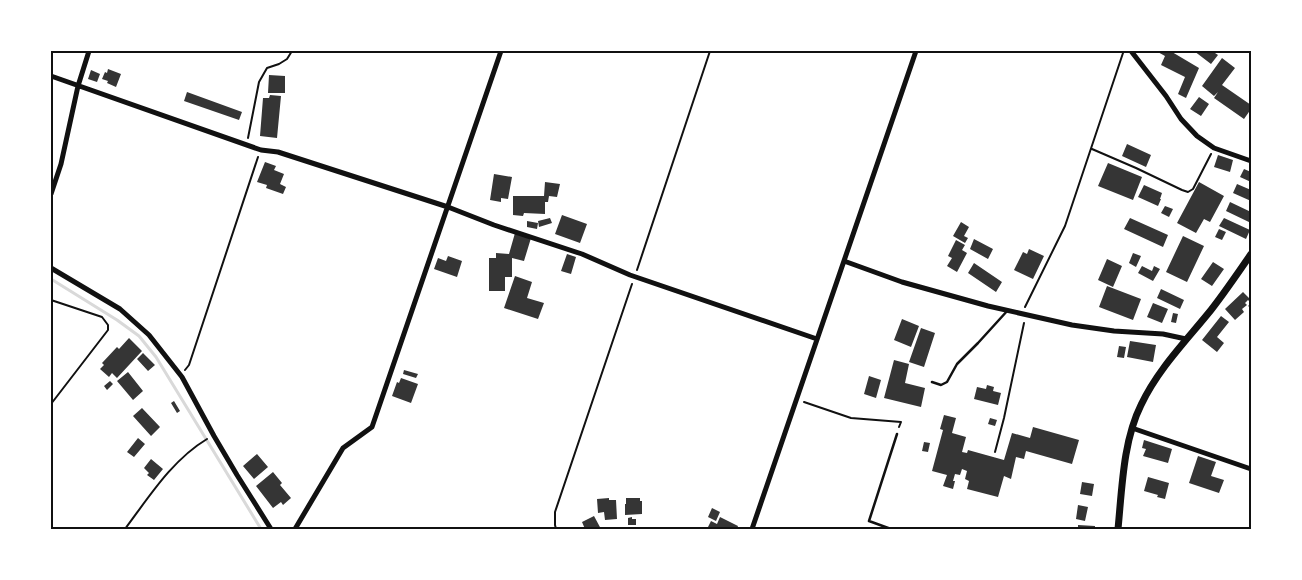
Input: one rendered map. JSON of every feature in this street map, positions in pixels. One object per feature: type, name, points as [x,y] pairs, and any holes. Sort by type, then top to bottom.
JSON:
[{"type":"street","points":[[51,194],[61,164],[78,86],[90,51]]},
{"type":"street","points":[[295,529],[343,448],[372,427],[501,51]]},
{"type":"street","points":[[752,529],[916,51]]},
{"type":"street","points":[[1131,51],[1166,96],[1181,119],[1197,136],[1214,148],[1251,161]]},
{"type":"street","points":[[51,76],[261,150],[278,152],[448,207],[494,225],[582,254],[634,277],[818,339]]},
{"type":"street","points":[[1118,529],[1124,464],[1132,428],[1140,406],[1155,379],[1211,309],[1251,254]]},
{"type":"street","points":[[844,261],[902,282],[1024,314],[1072,325],[1114,331],[1163,334],[1186,340]]},
{"type":"street","points":[[51,268],[120,309],[149,335],[182,377],[214,436],[272,529]]},
{"type":"street","points":[[1132,428],[1251,468]]},
{"type":"lane","points":[[932,382],[941,385],[948,382],[957,364],[978,344],[1008,310]]},
{"type":"lane","points":[[891,529],[869,521],[897,434]]},
{"type":"path","points":[[247,145],[259,82],[267,68],[280,64],[287,59],[292,51]]},
{"type":"path","points":[[556,529],[555,512],[710,51]]},
{"type":"path","points":[[995,452],[1004,418],[1024,314],[1065,226],[1124,51]]},
{"type":"path","points":[[1092,149],[1188,192],[1214,148]]},
{"type":"path","points":[[182,377],[189,365],[261,150]]},
{"type":"path","points":[[51,300],[102,317],[108,325],[108,330],[51,404]]},
{"type":"path","points":[[797,400],[851,418],[901,422],[897,434]]},
{"type":"path","points":[[125,529],[172,468],[201,442],[210,437]]},
{"type":"building","points":[[1156,51],[1172,51],[1199,68],[1186,98],[1178,94],[1185,77],[1161,65],[1165,56]]},
{"type":"building","points":[[1194,51],[1212,51],[1218,55],[1211,64]]},
{"type":"building","points":[[1222,58],[1235,68],[1222,85],[1251,105],[1251,109],[1244,119],[1214,98],[1218,92],[1214,96],[1202,86]]},
{"type":"building","points":[[108,69],[121,74],[116,87],[102,79]]},
{"type":"building","points":[[91,70],[100,74],[97,82],[88,79]]},
{"type":"building","points":[[269,75],[285,76],[285,93],[268,93]]},
{"type":"building","points":[[187,92],[242,112],[239,120],[184,101]]},
{"type":"building","points":[[270,95],[281,96],[277,138],[260,136],[263,98],[269,98]]},
{"type":"building","points":[[1199,97],[1209,104],[1201,116],[1190,109]]},
{"type":"building","points":[[1127,144],[1151,155],[1146,167],[1122,156]]},
{"type":"building","points":[[1218,155],[1233,160],[1230,172],[1214,167]]},
{"type":"building","points":[[265,162],[276,166],[274,170],[284,174],[280,184],[286,187],[283,194],[266,188],[267,185],[257,182]]},
{"type":"building","points":[[1108,163],[1142,177],[1133,200],[1098,186]]},
{"type":"building","points":[[1244,169],[1251,172],[1251,182],[1240,177]]},
{"type":"building","points":[[494,174],[512,177],[508,199],[501,198],[501,202],[490,200]]},
{"type":"building","points":[[545,182],[560,184],[557,197],[549,196],[548,202],[545,202],[545,214],[524,213],[523,216],[513,215],[513,196],[544,196]]},
{"type":"building","points":[[1199,182],[1224,196],[1210,222],[1204,219],[1196,233],[1177,223]]},
{"type":"building","points":[[1237,184],[1251,190],[1251,201],[1233,193]]},
{"type":"building","points":[[1144,185],[1162,193],[1158,206],[1138,197]]},
{"type":"building","points":[[1230,202],[1251,212],[1251,223],[1226,211]]},
{"type":"building","points":[[1165,206],[1173,209],[1169,217],[1161,213]]},
{"type":"building","points":[[562,215],[587,224],[580,243],[555,234]]},
{"type":"building","points":[[550,218],[552,223],[539,227],[538,221]]},
{"type":"building","points":[[1130,218],[1168,235],[1163,247],[1124,229]]},
{"type":"building","points":[[1224,218],[1250,230],[1246,239],[1219,226]]},
{"type":"building","points":[[527,221],[538,223],[537,229],[527,227]]},
{"type":"building","points":[[961,222],[969,227],[964,236],[968,238],[965,243],[953,236]]},
{"type":"building","points":[[1219,229],[1226,232],[1222,240],[1215,237]]},
{"type":"building","points":[[515,233],[531,238],[524,261],[512,258],[512,277],[505,277],[505,291],[489,291],[489,258],[496,258],[496,253],[509,254]]},
{"type":"building","points":[[1183,236],[1204,246],[1187,282],[1166,272]]},
{"type":"building","points":[[974,239],[993,249],[988,259],[970,249]]},
{"type":"building","points":[[956,240],[965,245],[962,250],[967,253],[957,272],[947,266],[952,258],[948,256]]},
{"type":"building","points":[[1029,249],[1044,256],[1033,279],[1014,270],[1023,252],[1027,254]]},
{"type":"building","points":[[1133,253],[1141,256],[1136,267],[1129,263]]},
{"type":"building","points":[[567,254],[576,257],[571,274],[561,271]]},
{"type":"building","points":[[448,256],[462,261],[457,277],[434,269],[438,258],[446,261]]},
{"type":"building","points":[[1107,259],[1122,266],[1113,287],[1098,280]]},
{"type":"building","points":[[1213,262],[1224,269],[1212,286],[1201,279]]},
{"type":"building","points":[[974,263],[1002,282],[996,292],[968,273]]},
{"type":"building","points":[[1142,266],[1152,271],[1154,266],[1160,269],[1153,281],[1138,273]]},
{"type":"building","points":[[515,276],[532,282],[527,298],[544,303],[538,319],[504,308]]},
{"type":"building","points":[[1107,286],[1141,299],[1133,320],[1099,307]]},
{"type":"building","points":[[1161,289],[1184,300],[1180,309],[1157,298]]},
{"type":"building","points":[[1243,292],[1251,298],[1251,303],[1248,300],[1245,303],[1247,305],[1242,309],[1244,312],[1235,320],[1225,309]]},
{"type":"building","points":[[1153,303],[1168,309],[1162,323],[1147,317]]},
{"type":"building","points":[[1173,313],[1178,314],[1176,323],[1171,322]]},
{"type":"building","points":[[1221,316],[1229,322],[1217,337],[1224,343],[1217,352],[1202,340]]},
{"type":"building","points":[[902,319],[919,326],[911,347],[894,340]]},
{"type":"building","points":[[921,328],[935,333],[924,367],[909,362]]},
{"type":"building","points":[[129,338],[142,351],[117,378],[112,373],[109,377],[100,369],[104,365],[102,363],[117,347],[119,349]]},
{"type":"building","points":[[1130,341],[1156,345],[1153,362],[1127,357]]},
{"type":"building","points":[[1119,346],[1126,347],[1124,358],[1117,357]]},
{"type":"building","points":[[143,353],[155,365],[148,371],[137,359]]},
{"type":"building","points":[[894,360],[909,364],[905,383],[925,388],[921,407],[884,398]]},
{"type":"building","points":[[404,370],[418,374],[416,378],[403,374]]},
{"type":"building","points":[[128,372],[143,391],[133,400],[117,381]]},
{"type":"building","points":[[869,376],[881,380],[876,398],[864,394]]},
{"type":"building","points":[[401,378],[418,384],[411,403],[392,396],[397,382],[399,383]]},
{"type":"building","points":[[110,381],[113,384],[107,390],[104,386]]},
{"type":"building","points":[[987,385],[994,387],[993,391],[1001,393],[998,405],[974,399],[977,387],[986,389]]},
{"type":"building","points":[[174,401],[180,411],[177,413],[171,403]]},
{"type":"building","points":[[142,408],[160,427],[151,436],[133,416]]},
{"type":"building","points":[[944,415],[956,418],[952,433],[966,437],[962,452],[967,453],[968,450],[1004,460],[1012,433],[1030,438],[1033,427],[1079,440],[1072,464],[1026,451],[1024,459],[1016,457],[1011,479],[1004,476],[998,497],[967,489],[969,481],[965,479],[967,471],[962,469],[960,475],[955,474],[953,489],[943,486],[947,475],[932,471],[943,430],[940,429]]},
{"type":"building","points":[[990,418],[997,420],[995,426],[988,424]]},
{"type":"building","points":[[138,438],[145,444],[134,457],[127,452]]},
{"type":"building","points":[[1144,440],[1172,449],[1168,463],[1143,456],[1146,449],[1142,448]]},
{"type":"building","points":[[924,442],[930,443],[928,452],[922,451]]},
{"type":"building","points":[[257,454],[268,467],[254,479],[243,466]]},
{"type":"building","points":[[1198,456],[1216,462],[1211,476],[1224,480],[1219,493],[1189,483]]},
{"type":"building","points":[[151,459],[163,469],[154,480],[147,475],[149,473],[144,468]]},
{"type":"building","points":[[273,472],[282,483],[280,485],[291,498],[283,505],[281,502],[273,508],[256,486]]},
{"type":"building","points":[[1148,477],[1169,483],[1165,499],[1144,491]]},
{"type":"building","points":[[1082,482],[1094,484],[1092,496],[1080,494]]},
{"type":"building","points":[[609,498],[609,500],[616,500],[617,519],[605,520],[604,512],[598,513],[597,499]]},
{"type":"building","points":[[626,498],[640,498],[640,501],[642,501],[642,514],[625,515]]},
{"type":"building","points":[[1078,505],[1088,507],[1085,521],[1076,519]]},
{"type":"building","points":[[712,508],[720,512],[716,521],[708,517]]},
{"type":"building","points":[[594,516],[601,529],[585,529],[582,522]]},
{"type":"building","points":[[632,517],[632,519],[636,519],[636,525],[628,525],[628,518]]},
{"type":"building","points":[[720,517],[738,526],[737,529],[707,529],[711,521],[717,524]]},
{"type":"building","points":[[1078,525],[1095,526],[1095,529],[1078,529]]},
{"type":"waterway","points":[[51,279],[139,336],[156,357],[261,529]]}]
